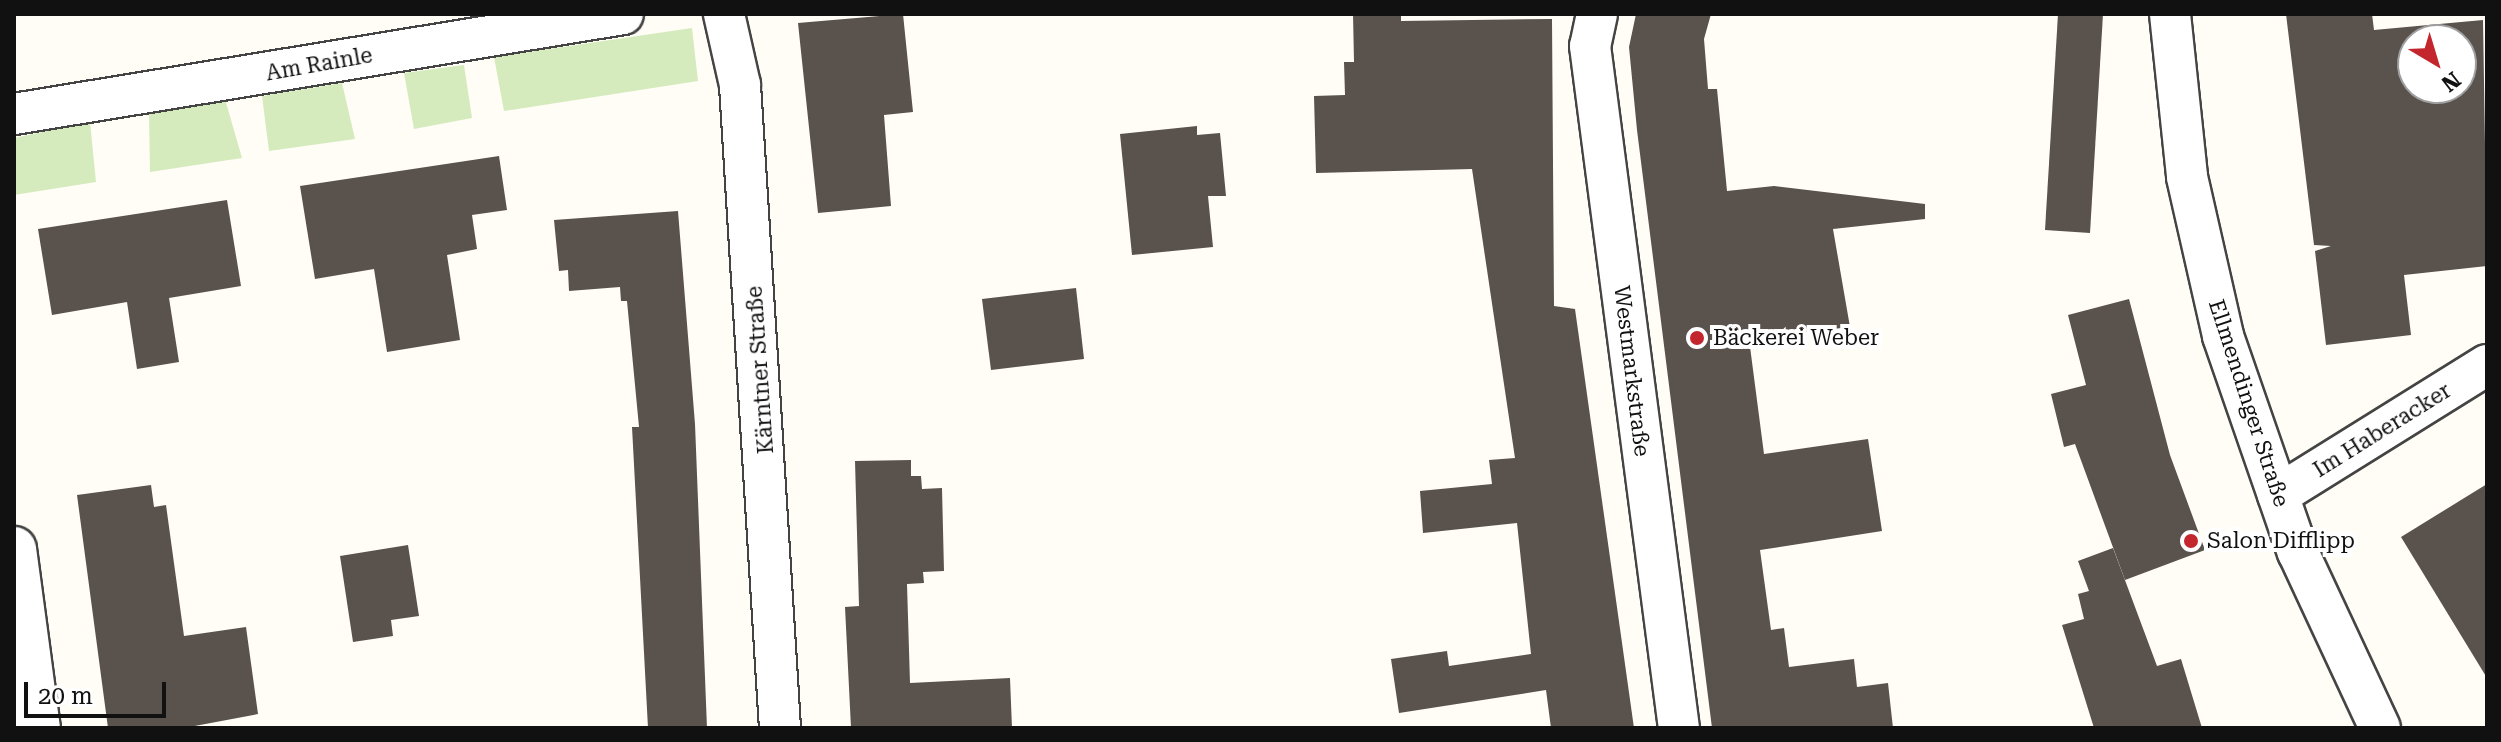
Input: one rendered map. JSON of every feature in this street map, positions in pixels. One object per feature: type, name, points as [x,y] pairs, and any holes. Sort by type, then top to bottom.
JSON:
[{"type":"street","name":"Am Rainle","points":[[14,114],[623,14]]},
{"type":"street","name":"Kärntner Straße","points":[[724,14],[740,85],[780,728]]},
{"type":"street","name":"Westmarkstraße","points":[[1597,14],[1590,46],[1679,728]]},
{"type":"street","name":"Ellmendinger Straße","points":[[2170,14],[2187,177],[2223,336],[2298,552],[2380,728]]},
{"type":"street","name":"Im Haberacker","points":[[2278,495],[2487,365]]},
{"type":"street","points":[[14,549],[38,728]]},
{"type":"green space","points":[[692,28],[698,81],[504,111],[494,57]]},
{"type":"green space","points":[[464,65],[472,118],[414,129],[404,73]]},
{"type":"green space","points":[[342,83],[355,139],[269,151],[262,96]]},
{"type":"green space","points":[[225,99],[242,158],[150,172],[149,114]]},
{"type":"green space","points":[[90,122],[96,182],[14,195],[14,138]]},
{"type":"building","points":[[903,14],[913,112],[884,115],[891,206],[818,213],[798,23]]},
{"type":"building","points":[[1353,14],[1401,14],[1401,21],[1552,19],[1554,306],[1575,309],[1634,728],[1551,728],[1546,690],[1399,713],[1391,659],[1447,651],[1449,666],[1531,654],[1517,523],[1423,533],[1420,491],[1492,484],[1489,460],[1515,458],[1472,169],[1316,173],[1314,96],[1345,95],[1344,62],[1354,62]]},
{"type":"building","points":[[1636,14],[1711,14],[1704,39],[1708,89],[1717,89],[1727,191],[1774,186],[1925,204],[1925,219],[1833,229],[1850,327],[1749,339],[1764,454],[1868,439],[1882,531],[1760,550],[1771,630],[1784,628],[1789,667],[1854,659],[1857,687],[1888,683],[1893,728],[1712,728],[1637,130],[1629,47]]},
{"type":"building","points":[[2058,14],[2103,14],[2090,233],[2045,230]]},
{"type":"building","points":[[2286,14],[2372,14],[2374,30],[2397,28],[2397,104],[2477,104],[2477,24],[2439,24],[2483,20],[2487,266],[2404,275],[2411,335],[2326,345],[2315,251],[2331,246],[2314,245]]},
{"type":"building","points":[[1197,126],[1197,135],[1220,133],[1226,196],[1208,196],[1213,247],[1132,255],[1120,134]]},
{"type":"building","points":[[499,156],[507,210],[472,215],[477,249],[447,255],[460,340],[387,352],[374,269],[315,279],[300,186]]},
{"type":"building","points":[[227,200],[241,286],[169,298],[179,362],[137,369],[127,302],[52,315],[38,229]]},
{"type":"building","points":[[678,211],[695,424],[707,728],[648,728],[632,427],[639,427],[627,301],[621,301],[620,287],[569,291],[568,270],[559,271],[554,220]]},
{"type":"building","points":[[1076,288],[1084,359],[991,370],[982,299]]},
{"type":"building","points":[[2129,299],[2170,455],[2205,550],[2125,580],[2075,444],[2064,447],[2051,394],[2086,385],[2068,315]]},
{"type":"building","points":[[911,460],[911,476],[921,476],[922,489],[942,488],[944,571],[923,572],[924,583],[907,584],[910,683],[1010,678],[1012,728],[851,728],[845,607],[859,606],[855,461]]},
{"type":"building","points":[[2487,484],[2487,678],[2401,537]]},
{"type":"building","points":[[151,485],[154,507],[166,505],[184,636],[246,627],[258,714],[184,728],[108,728],[77,495]]},
{"type":"building","points":[[408,545],[419,616],[391,620],[393,636],[353,642],[340,556]]},
{"type":"building","points":[[2113,548],[2157,666],[2181,659],[2202,728],[2094,728],[2062,625],[2084,619],[2078,594],[2089,591],[2078,561]]},
{"type":"place","name":"Bäckerei Weber","points":[[1697,338]]},
{"type":"place","name":"Salon Difflipp","points":[[2191,541]]}]
